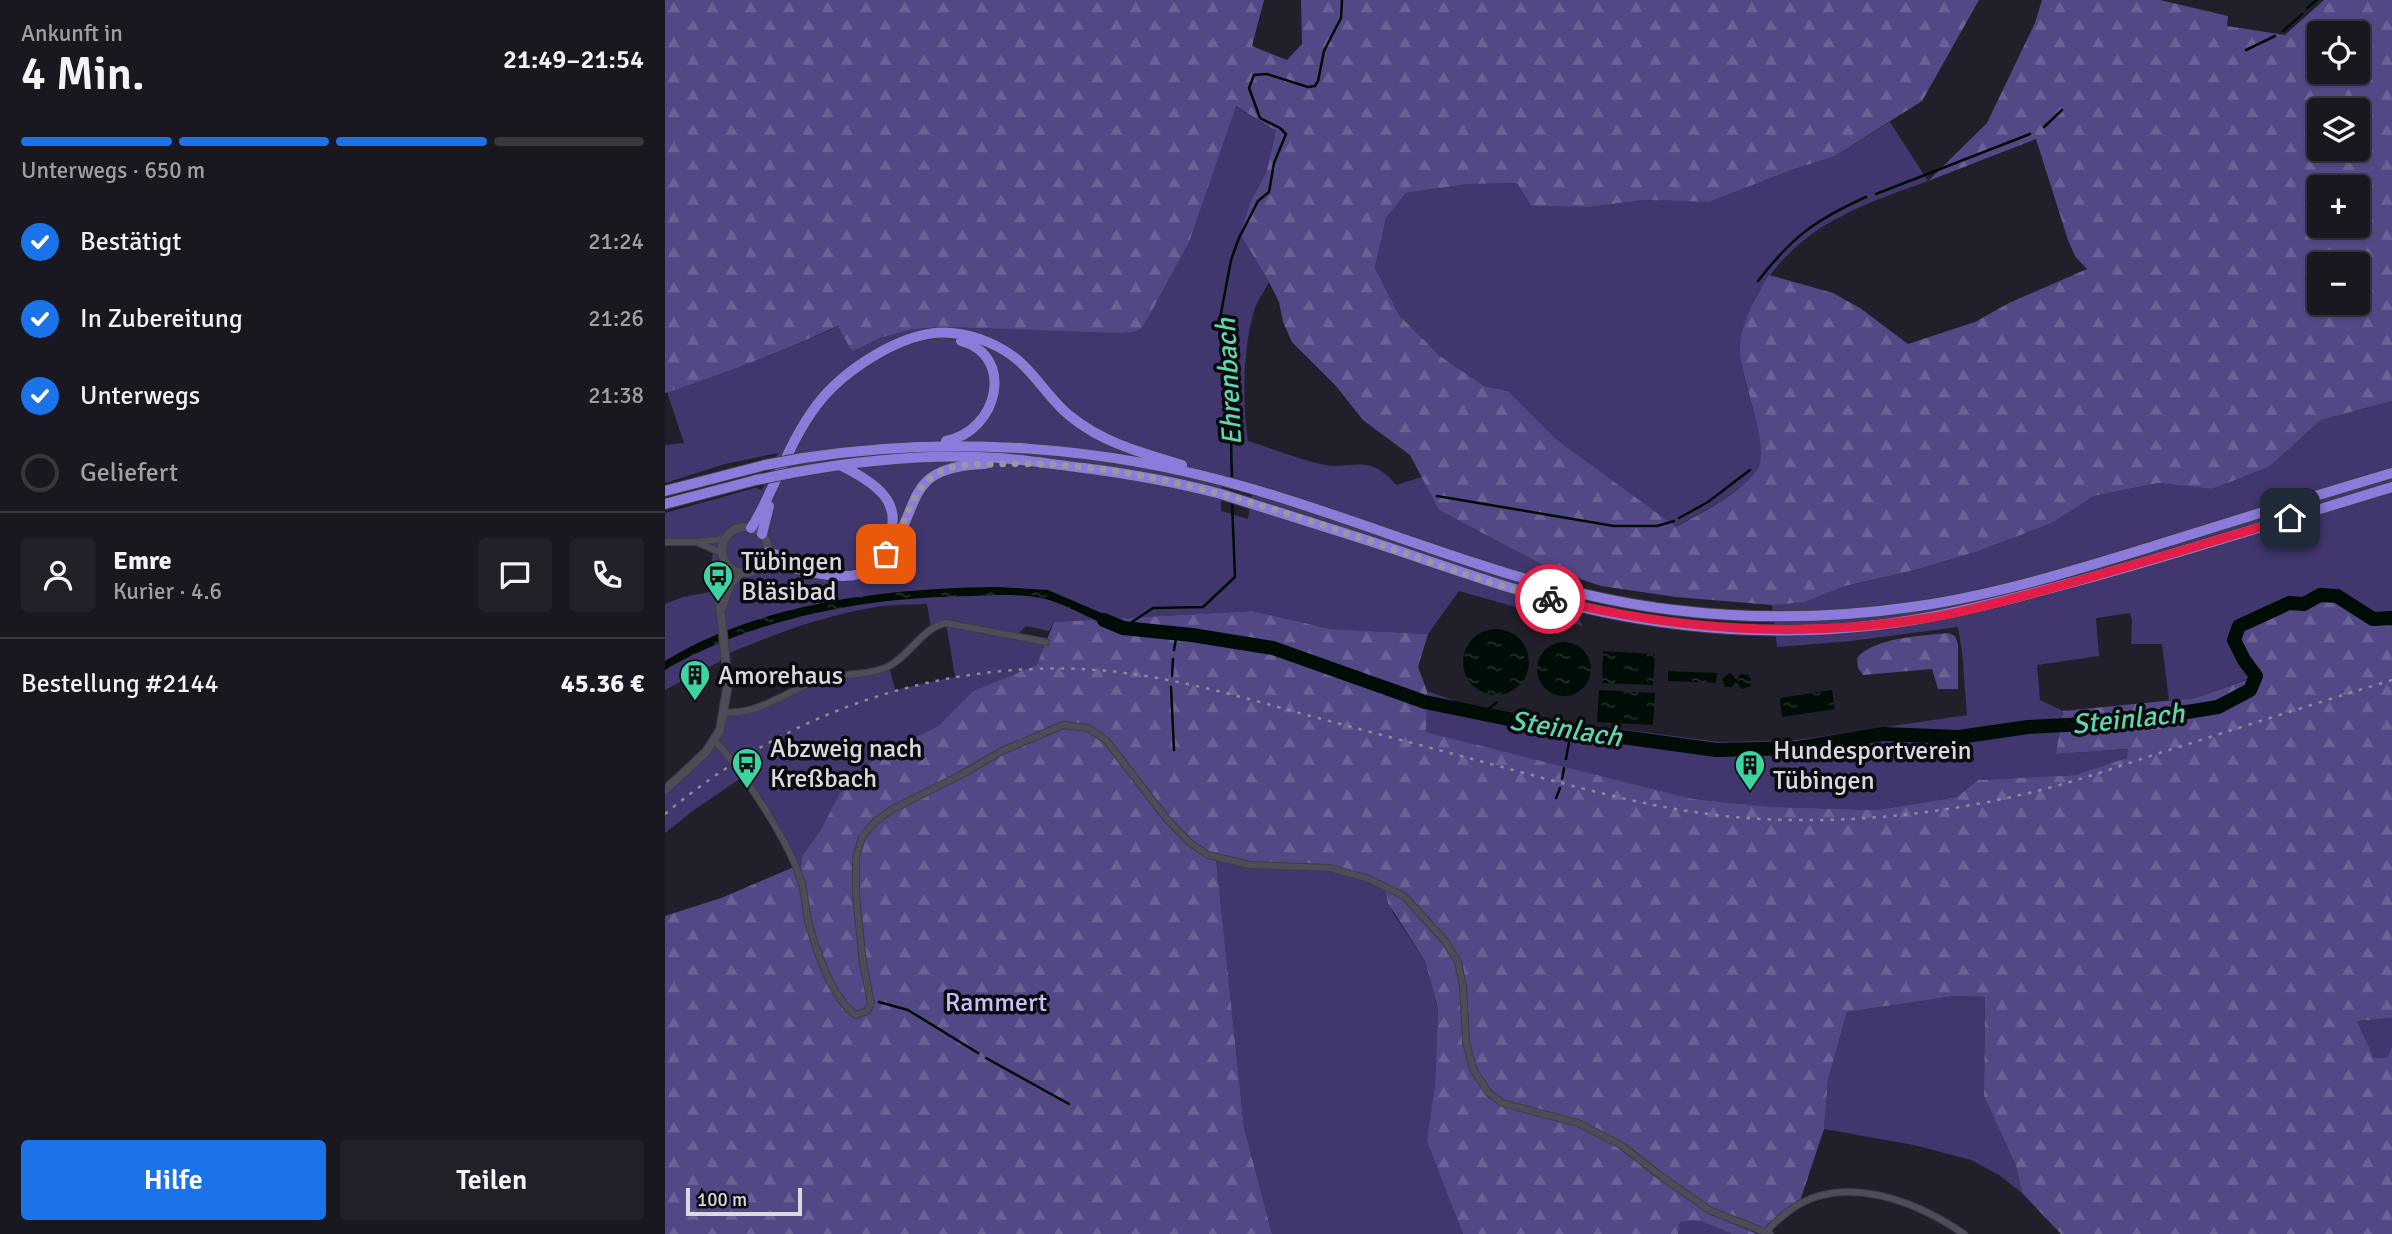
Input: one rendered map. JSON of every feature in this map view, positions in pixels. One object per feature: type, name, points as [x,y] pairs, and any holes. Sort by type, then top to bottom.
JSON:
[{"type":"highway","points":[[751,528],[796,438],[817,405],[844,377],[873,356],[899,344],[938,333],[952,332],[973,337],[1001,349],[1020,362],[1069,416],[1100,436],[1218,479]]},
{"type":"highway","points":[[665,491],[765,465],[803,458],[900,442],[948,440],[964,436],[977,427],[993,401],[995,385],[991,367],[984,354],[971,344],[953,338],[914,343],[890,352],[845,382],[823,406],[803,436],[768,509],[762,534]]},
{"type":"highway","points":[[869,449],[959,445],[1030,448],[1118,458],[1253,489],[1543,585],[1670,610],[1739,617],[1807,617],[1888,610],[1985,593],[2124,555],[2392,473]]},
{"type":"highway","points":[[665,504],[756,480],[840,465],[904,458],[960,457],[1038,462],[1190,485],[1361,538],[1477,578],[1605,612],[1670,623],[1740,629],[1808,630],[1928,618],[1990,605],[2126,568],[2392,488]]},
{"type":"highway","points":[[766,557],[781,564],[833,575],[862,574],[875,566],[886,554],[899,534],[912,502],[931,477],[959,465],[1038,462]]},
{"type":"highway","points":[[766,557],[846,570],[871,562],[881,551],[891,534],[890,506],[885,495],[868,479],[840,465]]},
{"type":"street","points":[[751,528],[762,534],[767,542],[766,557],[755,570],[741,572],[728,566],[722,553],[725,539],[736,529],[751,528]]},
{"type":"street","points":[[665,542],[725,539]]},
{"type":"street","points":[[697,542],[722,553]]},
{"type":"street","points":[[665,790],[715,741],[724,712],[728,682],[719,594],[728,566]]},
{"type":"street","points":[[721,619],[728,588],[741,572]]},
{"type":"street","points":[[724,712],[745,712],[823,678],[876,671],[889,666],[911,650],[937,624],[946,623],[1046,642]]},
{"type":"street","points":[[715,741],[729,757],[780,835],[800,878],[808,920],[827,973],[843,1003],[856,1015],[867,1011],[871,1003],[863,963],[856,895],[856,857],[862,837],[875,822],[891,810],[1002,751],[1063,725],[1088,728],[1107,740],[1165,818],[1190,843],[1208,855],[1250,865],[1330,868],[1369,879],[1403,896],[1437,931],[1458,962],[1464,1000],[1466,1042],[1473,1069],[1488,1092],[1502,1103],[1578,1123],[1621,1144],[1711,1211],[1768,1233],[1783,1216],[1804,1201],[1851,1192],[1902,1200],[1964,1234]]},
{"type":"shaded area","points":[[1235,106],[1276,131],[1266,173],[1250,202],[1240,234],[1269,282],[1255,307],[1250,326],[1244,393],[1248,441],[1316,463],[1367,465],[1386,474],[1396,485],[1422,477],[1439,510],[1548,568],[1583,626],[1459,591],[1428,634],[1331,629],[1252,611],[1054,622],[1049,631],[1026,626],[1017,635],[1046,642],[1038,665],[973,691],[938,726],[885,752],[802,856],[800,878],[780,835],[741,778],[665,833],[665,790],[706,752],[724,712],[745,712],[822,679],[889,666],[895,690],[955,677],[946,623],[931,628],[927,604],[896,605],[838,615],[781,633],[725,655],[719,662],[665,690],[665,604],[683,597],[710,592],[713,548],[697,542],[665,542],[665,513],[755,488],[762,490],[778,453],[725,464],[665,483],[665,445],[684,443],[667,392],[754,362],[839,326],[852,352],[880,338],[914,329],[1144,325]],"holes":[[[1222,477],[1253,489],[1248,519],[1221,511]]]},
{"type":"shaded area","points":[[1890,122],[1928,181],[1832,221],[1791,251],[1774,271],[1753,304],[1745,324],[1742,343],[1742,364],[1761,442],[1762,459],[1749,479],[1738,489],[1675,527],[1556,439],[1508,391],[1484,386],[1440,356],[1399,315],[1375,268],[1386,218],[1406,193],[1469,184],[1517,183],[1531,206],[1590,207],[1644,200],[1709,202],[1835,156]]},
{"type":"shaded area","points":[[2392,401],[2392,626],[2373,619],[2349,603],[2320,595],[2304,604],[2289,603],[2244,660],[2256,676],[2195,698],[2169,700],[2162,644],[2131,644],[2130,613],[2096,618],[2099,656],[2037,665],[2040,700],[2063,711],[2057,754],[2129,749],[2128,758],[2075,775],[1978,780],[1957,797],[1877,810],[1774,807],[1693,799],[1425,732],[1427,691],[1458,702],[1537,718],[1719,742],[1797,740],[1967,715],[1958,627],[1851,641],[1777,647],[1772,605],[1804,601],[1845,586],[1976,552],[2050,524],[2094,496],[2158,483],[2212,489],[2269,467],[2321,420]]},
{"type":"shaded area","points":[[1216,859],[1330,868],[1386,886],[1393,913],[1425,961],[1438,1010],[1435,1085],[1428,1141],[1463,1234],[1272,1234],[1244,1127]]},
{"type":"shaded area","points":[[1954,996],[1985,997],[1984,1096],[2016,1166],[2022,1193],[1999,1175],[1971,1160],[1914,1145],[1824,1129],[1828,1080],[1847,1012]]},
{"type":"shaded area","points":[[2392,1018],[2392,1045],[2388,1057],[2374,1058],[2357,1021]]},
{"type":"shaded area","points":[[1701,1221],[1732,1234],[1678,1234],[1680,1222]]},
{"type":"green space","points":[[665,0],[1264,0],[1252,46],[1287,60],[1302,44],[1301,0],[1979,0],[1922,101],[1835,156],[1709,202],[1644,200],[1590,207],[1531,206],[1517,183],[1469,184],[1406,193],[1386,218],[1375,268],[1399,315],[1440,356],[1484,386],[1508,391],[1556,439],[1676,527],[1732,494],[1758,468],[1761,444],[1740,349],[1746,320],[1769,275],[1833,293],[1860,308],[1908,344],[1975,322],[2009,303],[2087,269],[2075,256],[2068,240],[2036,139],[1928,181],[1987,123],[2035,23],[2042,0],[2160,0],[2228,16],[2227,26],[2285,35],[2324,0],[2392,0],[2392,401],[2321,420],[2269,467],[2212,489],[2158,483],[2094,496],[2050,524],[1976,552],[1845,586],[1804,602],[1772,605],[1676,597],[1601,586],[1548,568],[1439,510],[1410,455],[1363,420],[1336,386],[1292,342],[1283,322],[1279,302],[1240,234],[1250,202],[1266,173],[1276,131],[1236,106],[1189,242],[1144,325],[1137,331],[1122,333],[955,327],[914,329],[880,338],[852,352],[838,326],[665,393]]},
{"type":"green space","name":"Rammert","points":[[2320,595],[2337,596],[2373,619],[2392,626],[2392,1018],[2357,1021],[2374,1058],[2388,1057],[2392,1045],[2392,1234],[2061,1234],[2022,1193],[2016,1166],[1984,1096],[1985,997],[1954,996],[1847,1012],[1828,1080],[1824,1129],[1799,1204],[1766,1233],[1731,1219],[1730,1222],[1757,1234],[1732,1234],[1701,1221],[1680,1222],[1678,1234],[1463,1234],[1427,1141],[1435,1085],[1438,1009],[1425,961],[1388,903],[1385,886],[1330,868],[1216,859],[1244,1127],[1272,1234],[665,1234],[665,916],[721,898],[794,867],[800,877],[802,856],[822,828],[847,780],[885,752],[938,726],[973,691],[1037,665],[1054,622],[1252,611],[1331,629],[1428,634],[1418,667],[1427,691],[1426,732],[1693,799],[1774,807],[1877,810],[1957,797],[1978,780],[2075,775],[2127,758],[2128,749],[2056,754],[2063,711],[2195,698],[2255,677],[2234,640],[2239,626],[2289,603],[2304,604]]},
{"type":"green space","points":[[1948,633],[1955,636],[1958,644],[1958,689],[1938,689],[1932,669],[1863,675],[1858,668],[1857,658],[1875,646],[1899,639]]},
{"type":"water","points":[[999,587],[1048,590],[1125,623],[1119,631],[1058,603],[1024,596],[933,597],[893,601],[853,606],[775,624],[737,636],[665,670],[665,661],[702,641],[784,612],[870,595]]},
{"type":"water","points":[[1496,629],[1509,632],[1519,639],[1526,649],[1529,662],[1526,675],[1519,685],[1509,692],[1496,695],[1483,692],[1473,685],[1466,675],[1463,662],[1466,649],[1473,639],[1483,632]]},
{"type":"water","points":[[1569,642],[1579,646],[1587,654],[1591,669],[1587,684],[1579,692],[1559,696],[1549,692],[1541,684],[1537,664],[1541,654],[1549,646]]},
{"type":"water","points":[[1603,651],[1655,654],[1653,685],[1602,683]]},
{"type":"water","points":[[1668,671],[1717,673],[1716,683],[1668,681]]},
{"type":"water","points":[[1729,673],[1736,680],[1741,674],[1748,675],[1751,686],[1742,689],[1736,682],[1732,687],[1725,687],[1722,679]]},
{"type":"water","points":[[1599,690],[1655,693],[1653,725],[1597,722]]},
{"type":"water","points":[[1832,690],[1835,709],[1782,717],[1780,698]]},
{"type":"waterway","name":"Ehrenbach","points":[[1232,481],[1231,436],[1219,324],[1231,260],[1258,201],[1269,192],[1274,163],[1286,134],[1260,118],[1249,88],[1254,75],[1267,74],[1308,87],[1315,86],[1324,51],[1341,18],[1342,0]]},
{"type":"waterway","points":[[2307,8],[2317,0]]},
{"type":"waterway","points":[[2283,31],[2302,14]]},
{"type":"waterway","points":[[2246,50],[2275,36]]},
{"type":"waterway","points":[[2044,127],[2062,110]]},
{"type":"waterway","points":[[1876,194],[2030,134]]},
{"type":"waterway","points":[[1758,281],[1806,231],[1866,197]]},
{"type":"waterway","points":[[1679,518],[1708,502],[1750,470]]},
{"type":"waterway","points":[[1437,496],[1614,526],[1657,526],[1674,521]]},
{"type":"waterway","name":"Ehrenbach","points":[[1123,628],[1153,608],[1203,607],[1235,577],[1232,502]]},
{"type":"waterway","name":"Steinlach","points":[[1104,620],[1123,628],[1192,635],[1273,648],[1425,702],[1542,726],[1716,750],[1799,748],[1883,734],[1959,737],[2028,727],[2125,722],[2218,707],[2250,690],[2256,676],[2234,640],[2239,626],[2289,603],[2304,604],[2320,595],[2337,596],[2373,619],[2392,618]]},
{"type":"waterway","points":[[1174,650],[1177,633]]},
{"type":"waterway","points":[[1172,676],[1173,659]]},
{"type":"waterway","points":[[1171,687],[1174,750]]},
{"type":"waterway","points":[[1482,714],[1497,702]]},
{"type":"waterway","points":[[1566,759],[1571,731]]},
{"type":"waterway","points":[[1562,779],[1564,768]]},
{"type":"waterway","points":[[1556,798],[1560,788]]},
{"type":"waterway","points":[[879,1002],[908,1010],[978,1053]]},
{"type":"waterway","points":[[986,1058],[1069,1104]]},
{"type":"railway","points":[[665,814],[713,777],[764,746],[817,719],[873,698],[930,682],[989,672],[1049,669],[1109,671],[1158,678],[1231,694],[1627,799],[1693,812],[1797,820],[1909,814],[2020,795],[2392,680]]},
{"type":"way so far","points":[[886,554],[899,534],[912,502],[931,477],[959,465],[1038,462],[1190,485],[1550,599]]},
{"type":"place","name":"Tübingen Bläsibad","points":[[718,603]]},
{"type":"place","name":"Amorehaus","points":[[695,702]]},
{"type":"place","name":"Abzweig nach Kreßbach","points":[[747,790]]},
{"type":"place","name":"Hundesportverein Tübingen","points":[[1750,792]]},
{"type":"route","points":[[1550,599],[1670,623],[1740,629],[1808,630],[1869,625],[1928,618],[1990,605],[2126,568],[2290,518]]}]
